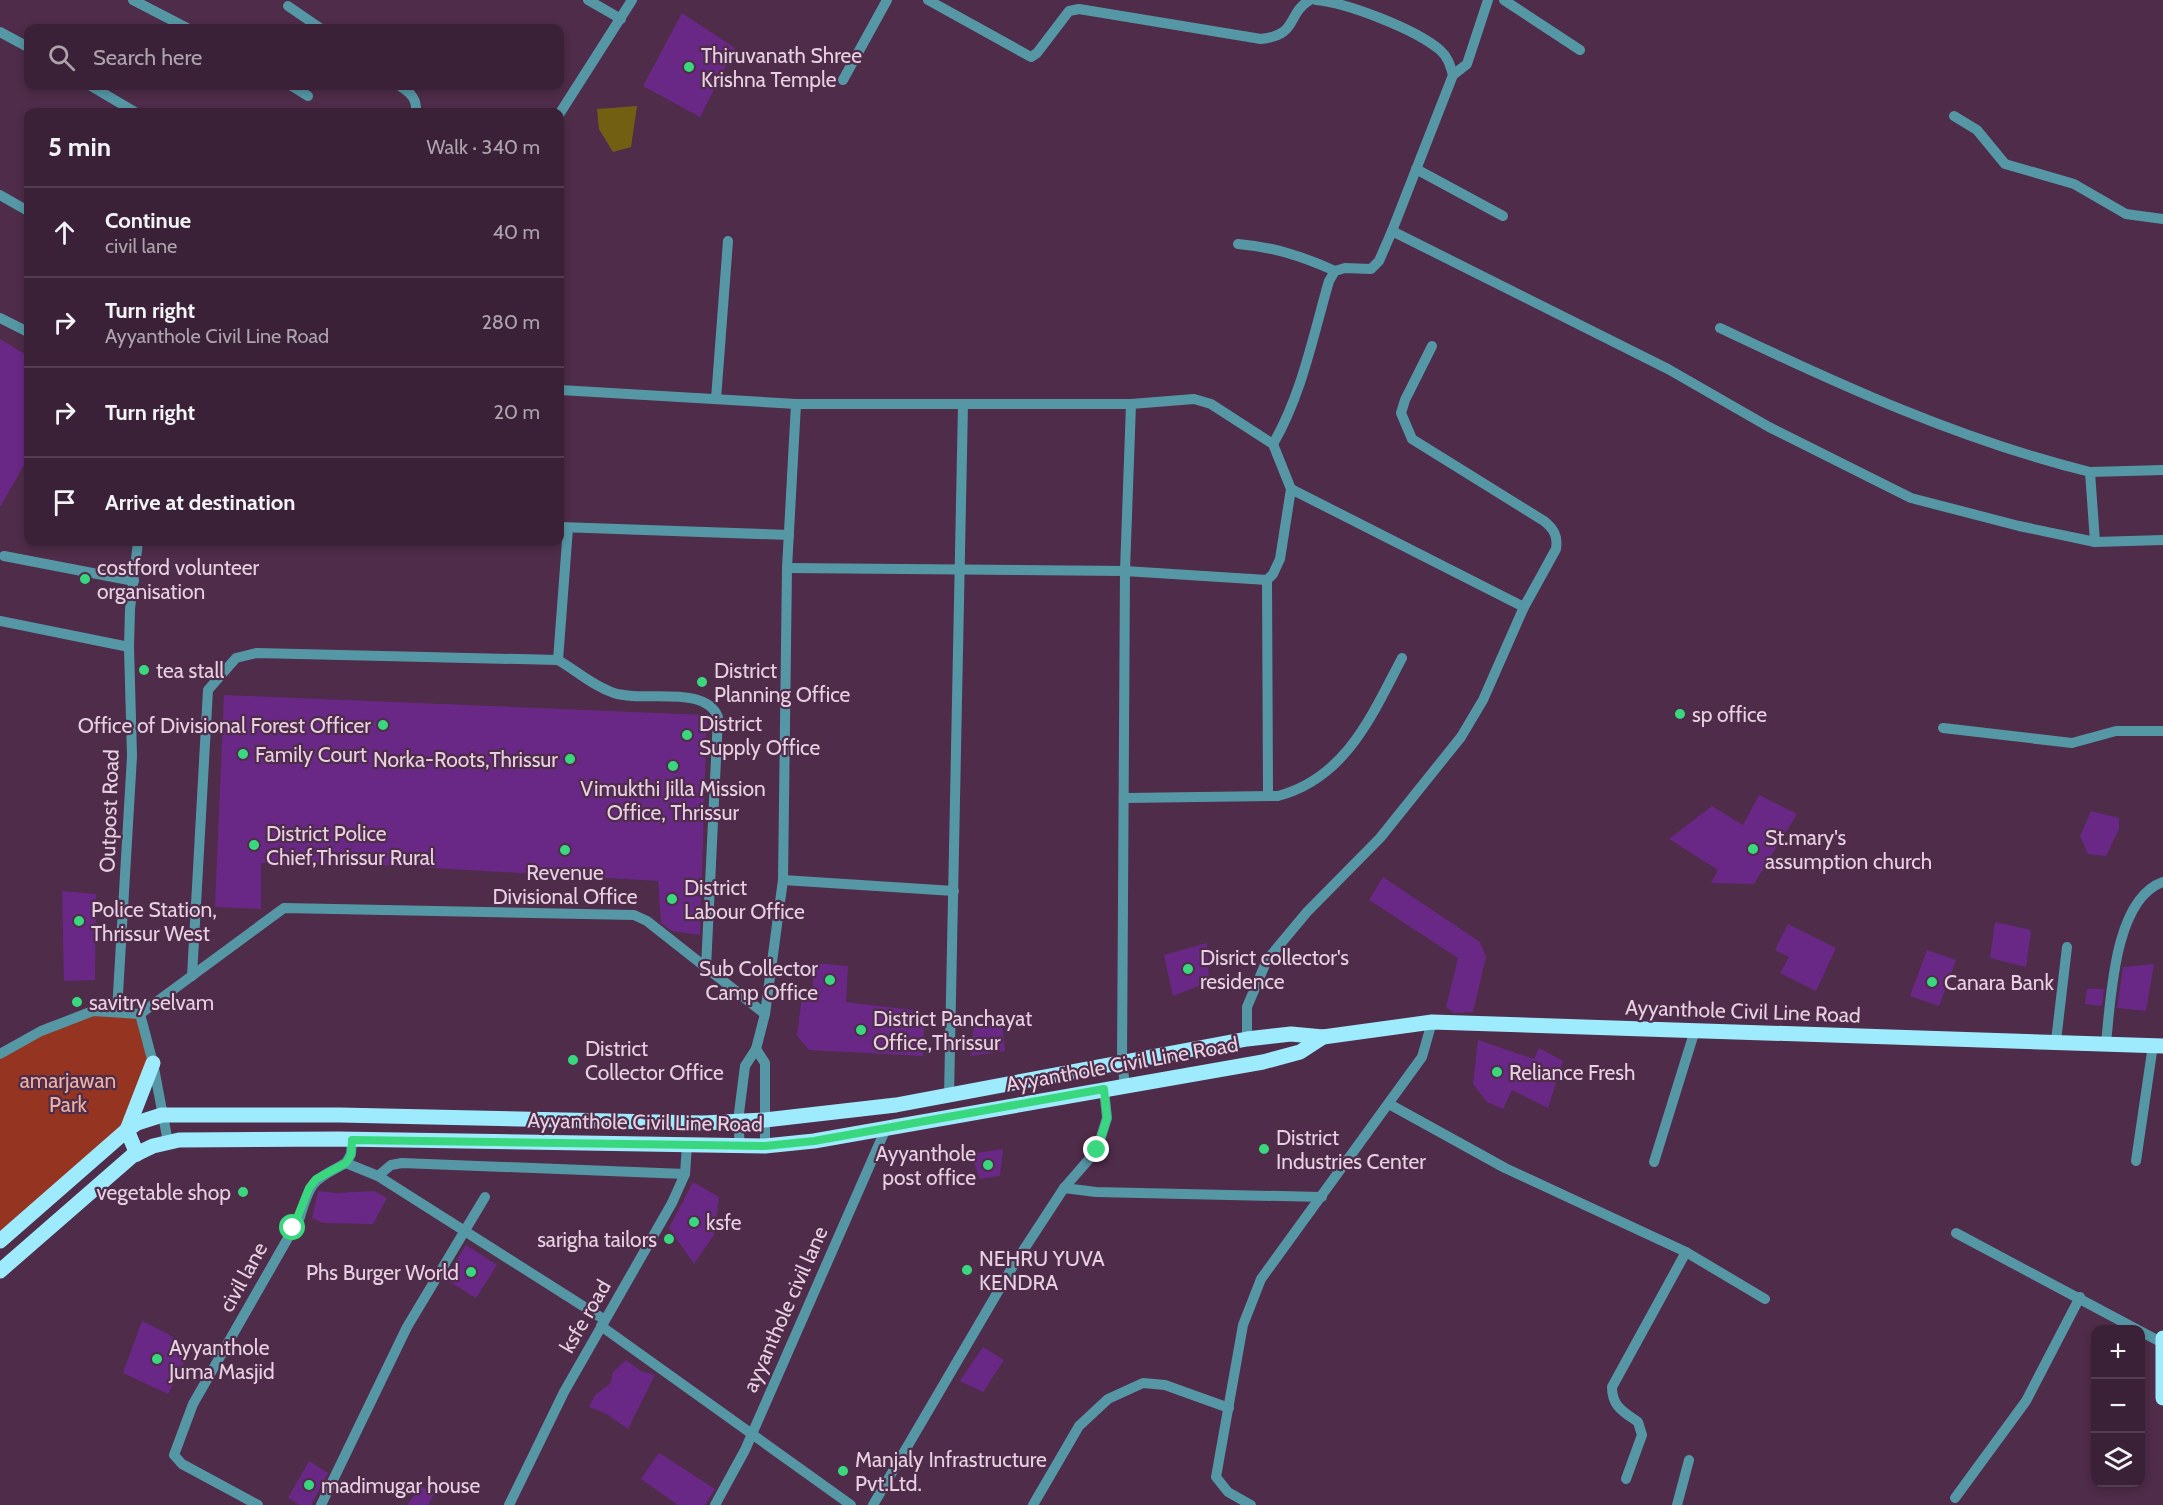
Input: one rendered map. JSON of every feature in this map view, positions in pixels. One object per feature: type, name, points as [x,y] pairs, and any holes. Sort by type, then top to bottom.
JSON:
[{"type":"main road","name":"Ayyanthole Civil Line Road","points":[[0,1241],[127,1130],[137,1123],[162,1115],[340,1115],[703,1123],[765,1120],[949,1096],[1247,1039],[1291,1034],[1323,1037],[1432,1022],[2158,1045]]},
{"type":"main road","name":"Ayyanthole Civil Line Road","points":[[0,1271],[112,1171],[137,1154],[168,1142],[202,1139],[765,1146],[814,1141],[887,1126],[1263,1062],[1300,1052],[1323,1037]]},
{"type":"main road","points":[[137,1154],[127,1130],[153,1063]]},
{"type":"main road","points":[[340,1115],[346,1140]]},
{"type":"main road","points":[[2162,1340],[2163,1398]]},
{"type":"street","points":[[133,0],[179,24]]},
{"type":"street","points":[[588,0],[621,19]]},
{"type":"street","points":[[563,108],[632,0]]},
{"type":"street","points":[[843,80],[888,0]]},
{"type":"street","points":[[928,0],[1031,57],[1037,53],[1069,11],[1079,9],[1261,39],[1275,38],[1288,29],[1302,5],[1310,0]]},
{"type":"street","points":[[1316,0],[1365,12],[1440,50],[1449,60],[1453,75]]},
{"type":"street","points":[[1365,12],[1369,0]]},
{"type":"street","points":[[1238,244],[1290,252],[1335,271],[1345,268],[1371,270],[1379,261],[1392,231],[1453,75],[1467,64],[1488,0]]},
{"type":"street","points":[[1504,0],[1580,50]]},
{"type":"street","points":[[288,6],[314,24]]},
{"type":"street","points":[[0,32],[24,45]]},
{"type":"street","points":[[98,90],[128,108]]},
{"type":"street","points":[[298,90],[308,96]]},
{"type":"street","points":[[406,90],[413,95],[416,108]]},
{"type":"street","points":[[1954,116],[1977,130],[2005,164],[2074,184],[2126,214],[2163,219]]},
{"type":"street","points":[[1416,168],[1503,216]]},
{"type":"street","points":[[0,195],[24,209]]},
{"type":"street","points":[[1392,231],[1668,369],[1769,427],[1911,498],[2019,526],[2095,542],[2163,540]]},
{"type":"street","points":[[716,399],[728,241]]},
{"type":"street","points":[[1273,444],[1289,417],[1329,281],[1335,271]]},
{"type":"street","points":[[0,318],[24,330]]},
{"type":"street","points":[[1720,328],[1849,390],[2021,455],[2090,472],[2163,470]]},
{"type":"street","points":[[1247,1039],[1247,1007],[1267,960],[1308,912],[1380,838],[1461,737],[1483,700],[1524,607],[1551,562],[1558,540],[1552,528],[1544,521],[1412,439],[1401,413],[1431,346]]},
{"type":"street","points":[[564,390],[796,404],[1131,404],[1194,399],[1219,409],[1273,444],[1292,489],[1280,560],[1267,580],[1268,794]]},
{"type":"street","points":[[740,1146],[738,1121],[745,1066],[756,1048],[765,1014],[783,880],[787,568],[796,404]]},
{"type":"street","points":[[949,1096],[963,404]]},
{"type":"street","points":[[1125,1085],[1122,1063],[1125,571],[1131,404]]},
{"type":"street","points":[[2090,472],[2095,542]]},
{"type":"street","points":[[1292,489],[1524,607]]},
{"type":"street","points":[[564,527],[789,536]]},
{"type":"street","name":"Outpost Road","points":[[117,1011],[132,756],[129,647],[138,546]]},
{"type":"street","points":[[558,660],[563,546]]},
{"type":"street","points":[[4,556],[134,581]]},
{"type":"street","points":[[787,568],[1125,571],[1267,580]]},
{"type":"street","points":[[0,621],[129,647]]},
{"type":"street","points":[[192,976],[208,690],[236,658],[256,653],[558,660],[595,686],[617,694],[702,699],[714,707],[718,717],[706,968]]},
{"type":"street","points":[[1125,798],[1268,794],[1278,796],[1302,790],[1335,766],[1361,731],[1402,658]]},
{"type":"street","points":[[1943,728],[2072,743],[2116,731],[2163,731]]},
{"type":"street","points":[[783,880],[954,891]]},
{"type":"street","points":[[2106,1043],[2117,960],[2124,931],[2137,903],[2150,887],[2163,882]]},
{"type":"street","points":[[0,1053],[41,1031],[93,1011],[140,1014],[284,908],[634,915],[647,921],[765,1014]]},
{"type":"street","points":[[2056,1041],[2067,947]]},
{"type":"street","points":[[140,1014],[153,1063],[168,1142]]},
{"type":"street","points":[[1251,1505],[1228,1492],[1216,1477],[1244,1324],[1261,1279],[1422,1057],[1432,1022]]},
{"type":"street","points":[[1654,1162],[1695,1030]]},
{"type":"street","points":[[2136,1161],[2158,1045]]},
{"type":"street","points":[[756,1048],[765,1064],[765,1146]]},
{"type":"street","points":[[873,1505],[1013,1266],[1064,1188],[1086,1165],[1104,1134],[1107,1118],[1104,1089]]},
{"type":"street","points":[[1389,1104],[1505,1168],[1686,1252],[1765,1299]]},
{"type":"street","name":"ayyanthole civil lane","points":[[715,1505],[752,1432],[887,1126]]},
{"type":"street","points":[[346,1140],[351,1155],[346,1163],[378,1176],[603,1323],[851,1505]]},
{"type":"street","name":"ksfe road","points":[[509,1505],[564,1392],[672,1203],[685,1174],[687,1145]]},
{"type":"street","points":[[378,1176],[391,1165],[402,1162],[685,1174]]},
{"type":"street","name":"civil lane","points":[[258,1505],[182,1464],[174,1455],[189,1412],[297,1222],[309,1188],[326,1172],[346,1163]]},
{"type":"street","points":[[1064,1188],[1095,1192],[1322,1197]]},
{"type":"street","points":[[321,1505],[422,1298],[485,1197]]},
{"type":"street","points":[[1956,1233],[2130,1325]]},
{"type":"street","points":[[1626,1479],[1642,1435],[1638,1422],[1619,1409],[1612,1400],[1612,1388],[1686,1252]]},
{"type":"street","points":[[1955,1498],[2026,1401],[2080,1297]]},
{"type":"street","points":[[2145,1333],[2162,1340]]},
{"type":"street","points":[[1033,1505],[1079,1426],[1108,1399],[1143,1383],[1165,1385],[1229,1408]]},
{"type":"street","points":[[1677,1505],[1689,1460]]},
{"type":"green space","name":"amarjawan Park","points":[[93,1011],[139,1014],[151,1062],[126,1129],[0,1239],[0,1054]]},
{"type":"shaded area","points":[[637,106],[631,147],[613,152],[599,129],[597,109]]},
{"type":"building","name":"Thiruvanath Shree Krishna Temple","points":[[682,13],[735,48],[700,117],[643,86]]},
{"type":"building","points":[[0,339],[24,354],[24,465],[0,507]]},
{"type":"building","points":[[224,695],[707,715],[700,935],[672,931],[661,923],[658,881],[365,864],[261,863],[261,909],[215,907]]},
{"type":"building","name":"St.mary's assumption church","points":[[1759,795],[1797,814],[1754,884],[1711,883],[1718,870],[1669,839],[1712,806],[1743,825]]},
{"type":"building","points":[[2091,811],[2119,818],[2119,829],[2106,856],[2088,854],[2080,836]]},
{"type":"building","points":[[1383,877],[1480,942],[1486,957],[1473,1012],[1454,1013],[1446,1007],[1458,958],[1369,900]]},
{"type":"building","name":"Police Station, Thrissur West","points":[[62,891],[96,894],[95,980],[64,981]]},
{"type":"building","points":[[1995,922],[2031,930],[2026,967],[1990,958]]},
{"type":"building","points":[[1788,924],[1836,948],[1816,991],[1780,973],[1789,957],[1775,950]]},
{"type":"building","name":"Disrict collector's residence","points":[[1207,943],[1209,982],[1173,996],[1164,955]]},
{"type":"building","points":[[1927,950],[1956,960],[1939,1006],[1910,996]]},
{"type":"building","name":"District Panchayat Office,Thrissur","points":[[814,963],[848,966],[846,1002],[913,1010],[911,1025],[924,1021],[923,1056],[809,1050],[797,1036],[802,996],[812,997]]},
{"type":"building","points":[[2154,964],[2146,1011],[2117,1008],[2123,967]]},
{"type":"building","points":[[2087,989],[2104,989],[2102,1006],[2085,1004]]},
{"type":"building","points":[[1002,1022],[1005,1051],[970,1056],[974,1025]]},
{"type":"building","points":[[1478,1040],[1534,1059],[1539,1048],[1563,1061],[1548,1108],[1512,1090],[1503,1109],[1487,1102],[1473,1084]]},
{"type":"building","name":"Ayyanthole post office","points":[[1003,1149],[1000,1176],[980,1179],[971,1154]]},
{"type":"building","name":"ksfe","points":[[693,1182],[719,1197],[714,1235],[694,1264],[669,1228]]},
{"type":"building","points":[[318,1191],[337,1193],[374,1191],[387,1198],[373,1224],[323,1223],[312,1218]]},
{"type":"building","name":"Phs Burger World","points":[[466,1245],[497,1265],[476,1298],[445,1279]]},
{"type":"building","name":"Ayyanthole Juma Masjid","points":[[142,1321],[168,1334],[190,1350],[168,1394],[123,1373]]},
{"type":"building","points":[[983,1347],[1004,1360],[983,1392],[960,1381]]},
{"type":"building","points":[[626,1360],[641,1371],[655,1375],[628,1429],[605,1413],[589,1407],[595,1395],[610,1384],[613,1372]]},
{"type":"building","points":[[659,1453],[715,1489],[705,1505],[678,1505],[641,1479]]},
{"type":"building","name":"madimugar house","points":[[309,1461],[328,1473],[311,1505],[300,1505],[288,1498]]},
{"type":"building","points":[[421,1486],[434,1494],[428,1505],[407,1505]]},
{"type":"place","name":"Thiruvanath Shree Krishna Temple","points":[[689,67]]},
{"type":"place","name":"costford volunteer organisation","points":[[85,579]]},
{"type":"place","name":"tea stall","points":[[144,670]]},
{"type":"place","name":"District Planning Office","points":[[702,682]]},
{"type":"place","name":"sp office","points":[[1680,714]]},
{"type":"place","name":"Office of Divisional Forest Officer","points":[[383,725]]},
{"type":"place","name":"District Supply Office","points":[[687,735]]},
{"type":"place","name":"Family Court","points":[[243,754]]},
{"type":"place","name":"Norka-Roots,Thrissur","points":[[570,759]]},
{"type":"place","name":"Vimukthi Jilla Mission Office, Thrissur","points":[[673,766]]},
{"type":"place","name":"District Police Chief,Thrissur Rural","points":[[254,845]]},
{"type":"place","name":"St.mary's assumption church","points":[[1753,849]]},
{"type":"place","name":"Revenue Divisional Office","points":[[565,850]]},
{"type":"place","name":"District Labour Office","points":[[672,899]]},
{"type":"place","name":"Police Station, Thrissur West","points":[[79,921]]},
{"type":"place","name":"Disrict collector's residence","points":[[1188,969]]},
{"type":"place","name":"Sub Collector Camp Office","points":[[830,980]]},
{"type":"place","name":"Canara Bank","points":[[1932,982]]},
{"type":"place","name":"savitry selvam","points":[[77,1002]]},
{"type":"place","name":"District Panchayat Office,Thrissur","points":[[861,1030]]},
{"type":"place","name":"District Collector Office","points":[[573,1060]]},
{"type":"place","name":"Reliance Fresh","points":[[1497,1072]]},
{"type":"place","name":"District Industries Center","points":[[1264,1149]]},
{"type":"place","name":"Ayyanthole post office","points":[[988,1165]]},
{"type":"place","name":"vegetable shop","points":[[243,1192]]},
{"type":"place","name":"ksfe","points":[[694,1222]]},
{"type":"place","name":"sarigha tailors","points":[[669,1239]]},
{"type":"place","name":"NEHRU YUVA KENDRA","points":[[967,1270]]},
{"type":"place","name":"Phs Burger World","points":[[471,1272]]},
{"type":"place","name":"Ayyanthole Juma Masjid","points":[[157,1359]]},
{"type":"place","name":"Manjaly Infrastructure Pvt.Ltd.","points":[[843,1471]]},
{"type":"place","name":"madimugar house","points":[[309,1485]]},
{"type":"route","points":[[293,1228],[300,1217],[309,1188],[326,1172],[346,1163],[351,1155],[352,1140],[765,1146],[814,1141],[908,1122],[1104,1089],[1107,1118],[1104,1134],[1097,1150]]}]
